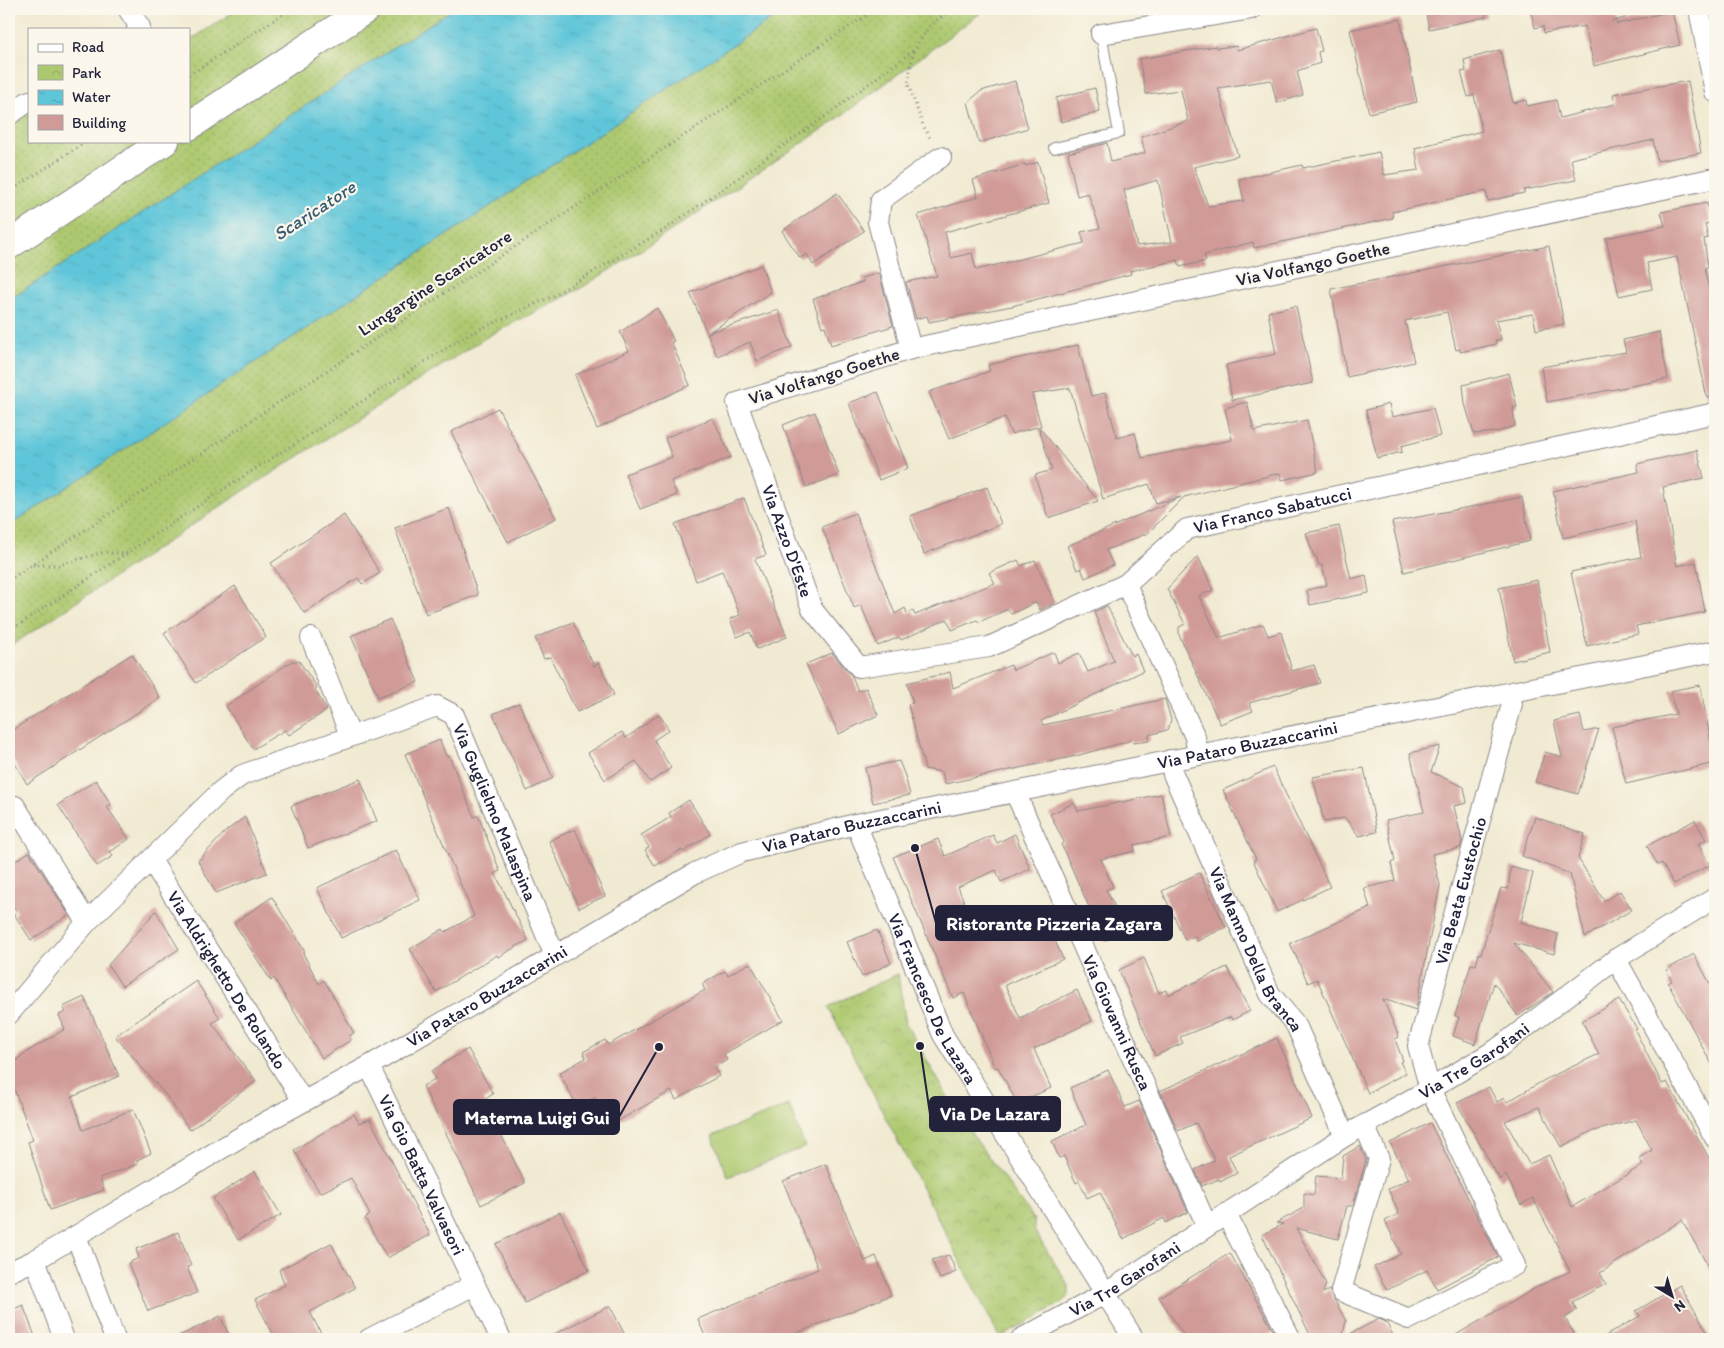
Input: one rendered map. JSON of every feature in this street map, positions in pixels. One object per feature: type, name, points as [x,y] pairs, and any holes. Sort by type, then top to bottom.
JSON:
[{"type":"street","points":[[128,9],[140,27],[138,28]]},
{"type":"street","points":[[190,125],[366,9]]},
{"type":"street","points":[[1101,34],[1252,9]]},
{"type":"street","points":[[1699,9],[1715,92]]},
{"type":"street","points":[[9,115],[28,102]]},
{"type":"street","points":[[9,245],[164,142]]},
{"type":"street","name":"Via Volfango Goethe","points":[[911,350],[878,222],[881,200],[941,157]]},
{"type":"street","name":"Via Volfango Goethe","points":[[737,403],[911,350],[1715,178]]},
{"type":"street","name":"Via Azzo D'Este","points":[[737,403],[812,609],[859,667]]},
{"type":"street","name":"Via Franco Sabatucci","points":[[859,667],[989,647],[1126,584],[1187,528],[1715,413]]},
{"type":"street","points":[[1126,584],[1195,737],[1198,754]]},
{"type":"street","points":[[311,638],[350,735]]},
{"type":"street","name":"Via Pataro Buzzaccarini","points":[[9,1272],[35,1260],[303,1101],[370,1066],[695,873],[742,852],[856,824],[1715,651]]},
{"type":"street","name":"Via Beata Eustochio","points":[[1364,1125],[1379,1159],[1341,1290],[1409,1319],[1515,1264],[1430,1089],[1418,1046],[1512,704],[1510,693]]},
{"type":"street","name":"Via Guglielmo Malaspina","points":[[9,1014],[87,922],[221,791],[242,775],[350,735],[437,706],[454,715],[555,956]]},
{"type":"street","name":"Via Manno Della Branca","points":[[1170,760],[1173,774],[1270,994],[1296,1025],[1345,1136]]},
{"type":"street","name":"Via Giovanni Rusca","points":[[1015,792],[1207,1226]]},
{"type":"street","points":[[14,806],[87,922]]},
{"type":"street","name":"Via Francesco De Lazara","points":[[856,824],[943,1035],[1134,1339]]},
{"type":"street","name":"Via Aldrighetto De Rolando","points":[[151,860],[303,1101]]},
{"type":"street","name":"Via Tre Garofani","points":[[1021,1339],[1106,1293],[1345,1136],[1430,1089],[1497,1048],[1616,959],[1715,898]]},
{"type":"street","points":[[1616,959],[1715,1138]]},
{"type":"street","name":"Via Gio Batta Valvasori","points":[[370,1066],[501,1339]]},
{"type":"street","points":[[1226,1214],[1291,1339]]},
{"type":"street","points":[[76,1236],[115,1339]]},
{"type":"street","points":[[35,1260],[64,1339]]},
{"type":"street","points":[[369,1339],[474,1285]]},
{"type":"lane","points":[[1054,148],[1119,133],[1101,34]]},
{"type":"path","points":[[190,74],[291,9]]},
{"type":"path","name":"Lungargine Scaricatore","points":[[9,580],[876,9]]},
{"type":"path","points":[[9,632],[236,481],[467,335],[551,297],[667,228],[820,120],[914,50],[930,25],[952,9]]},
{"type":"path","points":[[914,50],[908,84],[922,125]]},
{"type":"path","points":[[9,192],[86,142]]},
{"type":"path","points":[[32,565],[59,565],[104,552],[128,554]]},
{"type":"green space","points":[[238,9],[986,9],[829,125],[660,238],[578,290],[490,335],[239,494],[9,647],[9,116],[28,103],[28,142],[190,142],[190,40]]},
{"type":"green space","points":[[898,974],[906,1024],[959,1116],[1034,1220],[1034,1230],[1069,1286],[1069,1296],[1063,1302],[1000,1338],[828,1007]]},
{"type":"green space","points":[[789,1105],[805,1147],[728,1177],[712,1136]]},
{"type":"water","name":"Scaricatore","points":[[453,9],[787,9],[9,526],[9,300]]},
{"type":"building","points":[[1425,9],[1485,9],[1486,17],[1429,29]]},
{"type":"building","points":[[1530,9],[1624,9],[1625,18],[1616,20],[1617,24],[1672,11],[1680,45],[1594,66],[1585,26],[1544,33],[1543,26],[1535,28]]},
{"type":"building","points":[[1400,19],[1417,102],[1369,113],[1350,30]]},
{"type":"building","points":[[1316,28],[1322,51],[1318,52],[1320,63],[1297,71],[1303,95],[1277,103],[1271,80],[1218,88],[1238,156],[1194,167],[1208,206],[1244,201],[1239,179],[1302,165],[1303,168],[1379,152],[1384,175],[1419,170],[1415,148],[1482,131],[1474,95],[1468,97],[1461,72],[1466,71],[1464,60],[1500,50],[1513,103],[1526,100],[1527,106],[1556,100],[1560,118],[1615,104],[1613,94],[1688,81],[1701,153],[1657,161],[1653,140],[1571,159],[1576,180],[1524,190],[1524,193],[1488,201],[1486,191],[1392,212],[1393,218],[1254,248],[1253,242],[1204,255],[1206,261],[1180,267],[1178,260],[1130,271],[1131,274],[1012,306],[929,322],[927,316],[916,319],[906,282],[937,276],[918,215],[978,197],[973,180],[1025,164],[1026,166],[1038,162],[1049,203],[945,232],[951,258],[972,253],[976,270],[1084,243],[1081,232],[1100,228],[1088,193],[1077,196],[1068,153],[1107,143],[1111,162],[1145,153],[1141,137],[1188,121],[1181,90],[1146,94],[1139,59],[1216,46],[1216,48],[1236,46],[1237,50]],"holes":[[[1158,180],[1172,242],[1137,246],[1124,190]]]},
{"type":"building","points":[[1015,81],[1028,128],[979,143],[968,102],[981,91]]},
{"type":"building","points":[[1095,88],[1100,112],[1061,122],[1056,98]]},
{"type":"building","points":[[837,193],[864,231],[813,265],[807,254],[800,258],[782,231]]},
{"type":"building","points":[[1707,203],[1710,223],[1705,224],[1708,238],[1704,239],[1708,267],[1705,268],[1715,323],[1715,397],[1707,398],[1677,257],[1647,263],[1652,289],[1619,296],[1606,238],[1665,226],[1661,212]]},
{"type":"building","points":[[1549,246],[1564,324],[1536,330],[1533,314],[1496,320],[1501,339],[1495,341],[1496,344],[1460,352],[1460,349],[1456,350],[1447,312],[1405,321],[1414,362],[1347,377],[1331,289]]},
{"type":"building","points":[[761,265],[771,292],[708,333],[778,310],[792,347],[757,361],[750,342],[717,356],[690,293]]},
{"type":"building","points":[[879,273],[893,326],[831,345],[825,326],[822,327],[813,299],[863,282],[862,278]]},
{"type":"building","points":[[1296,306],[1313,383],[1232,400],[1226,365],[1276,354],[1268,312]]},
{"type":"building","points":[[657,308],[674,341],[671,342],[690,385],[597,429],[575,375],[629,351],[620,332]]},
{"type":"building","points":[[1659,332],[1668,379],[1547,402],[1541,367],[1626,352],[1623,340]]},
{"type":"building","points":[[1078,345],[1091,396],[1105,393],[1117,438],[1135,433],[1142,458],[1232,440],[1225,408],[1247,402],[1254,431],[1307,420],[1318,472],[1282,480],[1280,473],[1184,497],[1148,533],[1106,550],[1113,565],[1085,578],[1081,568],[1077,570],[1067,546],[1181,497],[1156,503],[1149,484],[1103,499],[1070,388],[1032,394],[1041,426],[1011,434],[1005,417],[949,439],[929,392],[990,371],[988,365]]},
{"type":"building","points":[[1509,373],[1517,407],[1513,408],[1515,426],[1497,432],[1474,434],[1465,404],[1463,385]]},
{"type":"building","points":[[878,392],[908,468],[879,480],[849,403]]},
{"type":"building","points":[[1389,404],[1392,417],[1433,408],[1440,436],[1401,446],[1402,452],[1377,458],[1366,410]]},
{"type":"building","points":[[498,408],[556,518],[508,542],[451,432]]},
{"type":"building","points":[[815,412],[839,475],[806,487],[783,425]]},
{"type":"building","points":[[713,418],[731,457],[671,481],[677,495],[640,509],[625,474],[672,457],[665,438]]},
{"type":"building","points":[[1040,428],[1098,501],[1048,518],[1035,475],[1052,470]]},
{"type":"building","points":[[1697,450],[1704,478],[1663,487],[1677,566],[1696,562],[1705,612],[1636,626],[1638,634],[1587,646],[1571,572],[1641,557],[1635,521],[1563,538],[1553,491],[1639,472],[1637,464]]},
{"type":"building","points":[[987,487],[1001,524],[924,554],[910,516]]},
{"type":"building","points":[[1522,497],[1530,541],[1404,572],[1392,522]]},
{"type":"building","points":[[744,498],[766,555],[755,559],[787,637],[757,649],[750,632],[737,637],[730,619],[740,615],[722,571],[696,581],[675,524]]},
{"type":"building","points":[[449,508],[478,595],[426,614],[395,528]]},
{"type":"building","points":[[855,513],[895,614],[905,608],[907,613],[913,611],[915,615],[995,583],[989,573],[1018,560],[1021,566],[1035,560],[1055,603],[1040,610],[1036,602],[1011,614],[1008,609],[979,622],[977,620],[952,630],[947,619],[901,640],[899,637],[878,646],[861,605],[854,608],[822,527]]},
{"type":"building","points":[[344,515],[380,573],[362,584],[358,578],[304,613],[271,563]]},
{"type":"building","points":[[1339,526],[1351,579],[1366,575],[1369,593],[1310,605],[1307,590],[1327,585],[1322,565],[1319,565],[1316,556],[1314,556],[1306,533]]},
{"type":"building","points":[[1198,556],[1213,590],[1199,596],[1219,638],[1263,624],[1268,636],[1281,632],[1292,671],[1314,665],[1320,683],[1249,703],[1253,711],[1220,724],[1179,635],[1179,627],[1185,624],[1167,589]]},
{"type":"building","points":[[1537,580],[1550,652],[1513,661],[1499,588]]},
{"type":"building","points":[[235,586],[266,637],[196,683],[164,633]]},
{"type":"building","points":[[1107,606],[1132,656],[1136,654],[1143,671],[1041,721],[1043,725],[1165,699],[1171,720],[1167,730],[1149,735],[1149,741],[1133,743],[1132,740],[1076,756],[945,784],[942,772],[925,769],[908,704],[913,703],[907,683],[950,672],[953,688],[1011,665],[1013,670],[1054,652],[1058,663],[1079,653],[1088,672],[1114,661],[1094,612]]},
{"type":"building","points":[[390,619],[418,682],[378,697],[351,636]]},
{"type":"building","points":[[573,622],[594,666],[599,663],[614,695],[577,712],[550,657],[544,659],[535,638]]},
{"type":"building","points":[[832,653],[852,676],[858,691],[866,688],[878,715],[839,734],[806,664]]},
{"type":"building","points":[[132,654],[160,698],[27,784],[9,753],[9,732]]},
{"type":"building","points":[[292,661],[299,661],[317,687],[315,690],[327,710],[289,735],[285,730],[253,749],[226,706]]},
{"type":"building","points":[[1700,685],[1715,763],[1626,784],[1612,727],[1676,714],[1670,691]]},
{"type":"building","points":[[519,703],[553,778],[527,791],[493,714]]},
{"type":"building","points":[[659,714],[669,730],[654,740],[671,768],[650,782],[636,761],[605,780],[588,753],[622,732],[626,738]]},
{"type":"building","points":[[1580,715],[1584,732],[1599,729],[1578,794],[1535,782],[1545,752],[1562,757],[1554,721]]},
{"type":"building","points":[[440,740],[446,756],[449,756],[474,817],[478,815],[500,871],[495,873],[528,940],[498,957],[497,955],[436,992],[410,949],[443,929],[445,932],[474,916],[405,754]]},
{"type":"building","points":[[1440,746],[1431,772],[1464,787],[1467,803],[1454,806],[1462,841],[1460,848],[1432,854],[1440,885],[1416,1010],[1383,999],[1399,1037],[1395,1039],[1403,1061],[1400,1062],[1406,1073],[1368,1093],[1317,979],[1308,983],[1290,943],[1370,908],[1364,888],[1395,881],[1391,863],[1395,861],[1386,820],[1424,812],[1410,753]]},
{"type":"building","points":[[899,761],[910,795],[873,803],[865,768]]},
{"type":"building","points":[[1273,767],[1330,887],[1277,912],[1253,860],[1256,859],[1223,790]]},
{"type":"building","points":[[1364,768],[1377,832],[1359,836],[1345,818],[1324,822],[1313,777]]},
{"type":"building","points":[[360,779],[377,821],[308,848],[291,806]]},
{"type":"building","points":[[96,780],[111,805],[107,807],[129,839],[110,852],[113,856],[97,866],[58,805]]},
{"type":"building","points":[[1161,794],[1171,837],[1134,845],[1135,851],[1101,859],[1113,887],[1106,890],[1128,931],[1104,941],[1088,910],[1090,909],[1061,844],[1064,842],[1050,814],[1074,803],[1078,811]]},
{"type":"building","points":[[689,800],[710,834],[683,852],[681,850],[655,866],[645,850],[649,847],[641,835],[671,817],[669,813]]},
{"type":"building","points":[[245,817],[267,873],[216,893],[198,861],[226,831]]},
{"type":"building","points":[[1535,817],[1585,834],[1578,858],[1604,901],[1620,891],[1632,910],[1585,937],[1570,874],[1522,856]]},
{"type":"building","points":[[1695,820],[1706,840],[1698,844],[1710,865],[1674,884],[1662,863],[1658,865],[1647,846]]},
{"type":"building","points":[[575,829],[605,896],[579,908],[549,841]]},
{"type":"building","points":[[1015,834],[1030,869],[1001,882],[996,870],[958,887],[979,938],[1041,908],[1063,959],[1005,985],[1020,1018],[1077,990],[1092,1021],[1034,1049],[1051,1088],[1017,1103],[998,1067],[995,1068],[964,993],[953,998],[893,857],[938,839],[945,856],[993,835],[997,843]]},
{"type":"building","points":[[396,850],[420,900],[341,938],[317,888]]},
{"type":"building","points":[[29,852],[69,915],[31,940],[14,914],[17,912],[9,899],[9,865]]},
{"type":"building","points":[[1511,867],[1533,873],[1521,922],[1558,934],[1554,954],[1514,943],[1553,992],[1518,1016],[1494,983],[1475,1044],[1453,1036],[1459,1017],[1455,1016],[1471,964],[1476,965],[1479,953],[1481,954],[1501,888],[1508,889]]},
{"type":"building","points":[[1199,873],[1226,927],[1197,941],[1195,936],[1185,940],[1162,891]]},
{"type":"building","points":[[272,897],[305,952],[303,953],[319,984],[324,980],[354,1033],[349,1036],[351,1040],[322,1058],[274,978],[271,981],[234,923]]},
{"type":"building","points":[[156,911],[179,949],[122,986],[108,965]]},
{"type":"building","points":[[877,930],[891,963],[862,977],[847,942]]},
{"type":"building","points":[[1694,954],[1715,993],[1715,1070],[1668,983],[1672,981],[1666,970]]},
{"type":"building","points":[[1144,958],[1159,993],[1166,990],[1168,995],[1227,967],[1250,1011],[1232,1020],[1231,1017],[1180,1037],[1183,1043],[1155,1056],[1119,970]]},
{"type":"building","points":[[750,963],[783,1020],[724,1054],[727,1060],[714,1068],[719,1076],[676,1100],[671,1091],[611,1125],[595,1097],[578,1107],[559,1073],[586,1058],[583,1052],[605,1040],[608,1045],[705,990],[702,984],[725,971],[728,975]]},
{"type":"building","points":[[196,981],[220,1018],[212,1023],[256,1081],[190,1130],[168,1098],[115,1036]]},
{"type":"building","points":[[84,997],[119,1076],[72,1097],[83,1130],[133,1109],[151,1153],[137,1160],[138,1164],[100,1178],[104,1190],[50,1210],[28,1142],[33,1140],[9,1075],[9,1068],[22,1055],[65,1029],[59,1015],[66,1012],[63,1007]]},
{"type":"building","points":[[1619,1000],[1637,1029],[1635,1030],[1662,1084],[1667,1082],[1715,1169],[1715,1279],[1682,1220],[1600,1273],[1606,1284],[1572,1302],[1577,1310],[1565,1318],[1577,1339],[1449,1339],[1537,1287],[1570,1271],[1533,1198],[1521,1205],[1506,1175],[1500,1180],[1457,1103],[1489,1087],[1497,1102],[1504,1098],[1507,1102],[1548,1078],[1599,1054],[1582,1021]],"holes":[[[1539,1107],[1561,1147],[1590,1132],[1636,1120],[1652,1150],[1639,1158],[1643,1165],[1572,1207],[1549,1155],[1529,1164],[1505,1121]]]},
{"type":"building","points":[[1277,1038],[1312,1118],[1229,1156],[1237,1173],[1220,1182],[1219,1179],[1202,1186],[1195,1170],[1215,1160],[1196,1123],[1178,1131],[1160,1091]]},
{"type":"building","points":[[468,1049],[493,1094],[484,1100],[525,1183],[481,1205],[423,1086],[435,1079],[431,1071]]},
{"type":"building","points":[[1108,1070],[1125,1107],[1139,1101],[1188,1212],[1166,1223],[1164,1218],[1123,1239],[1100,1192],[1087,1198],[1079,1181],[1076,1183],[1064,1156],[1059,1158],[1052,1141],[1086,1125],[1070,1088]]},
{"type":"building","points":[[354,1114],[359,1123],[370,1119],[430,1235],[387,1258],[365,1218],[370,1215],[351,1178],[320,1193],[294,1150]]},
{"type":"building","points":[[1430,1123],[1498,1257],[1437,1289],[1427,1270],[1387,1290],[1374,1267],[1401,1254],[1385,1221],[1399,1214],[1388,1189],[1409,1179],[1390,1143]]},
{"type":"building","points":[[1360,1146],[1366,1160],[1353,1206],[1347,1206],[1338,1239],[1296,1228],[1326,1284],[1323,1293],[1329,1290],[1346,1321],[1342,1338],[1379,1319],[1386,1322],[1395,1339],[1312,1339],[1262,1235],[1283,1224],[1276,1223],[1304,1208],[1304,1193],[1314,1195],[1316,1176],[1341,1178],[1343,1156]]},
{"type":"building","points":[[826,1164],[865,1261],[876,1256],[891,1295],[782,1339],[706,1339],[698,1319],[818,1269],[783,1181]]},
{"type":"building","points":[[255,1171],[281,1215],[238,1240],[213,1198]]},
{"type":"building","points":[[560,1212],[589,1270],[525,1303],[496,1244]]},
{"type":"building","points":[[178,1232],[191,1266],[187,1267],[197,1293],[148,1311],[128,1263],[139,1258],[136,1249]]},
{"type":"building","points":[[331,1243],[355,1288],[310,1312],[324,1339],[276,1339],[255,1300],[285,1285],[279,1270]]},
{"type":"building","points":[[1230,1253],[1274,1332],[1261,1339],[1186,1339],[1159,1297]]},
{"type":"building","points":[[949,1255],[956,1272],[940,1279],[932,1260]]},
{"type":"building","points":[[1680,1285],[1711,1339],[1600,1339],[1640,1316],[1636,1311]]},
{"type":"building","points":[[23,1305],[36,1339],[9,1339],[9,1311]]},
{"type":"building","points":[[610,1306],[627,1339],[545,1339]]},
{"type":"building","points":[[220,1316],[231,1339],[172,1339],[209,1322]]},
{"type":"place","name":"Ristorante Pizzeria Zagara","points":[[915,848]]},
{"type":"place","name":"Via De Lazara","points":[[920,1046]]},
{"type":"place","name":"Materna Luigi Gui","points":[[659,1047]]}]
